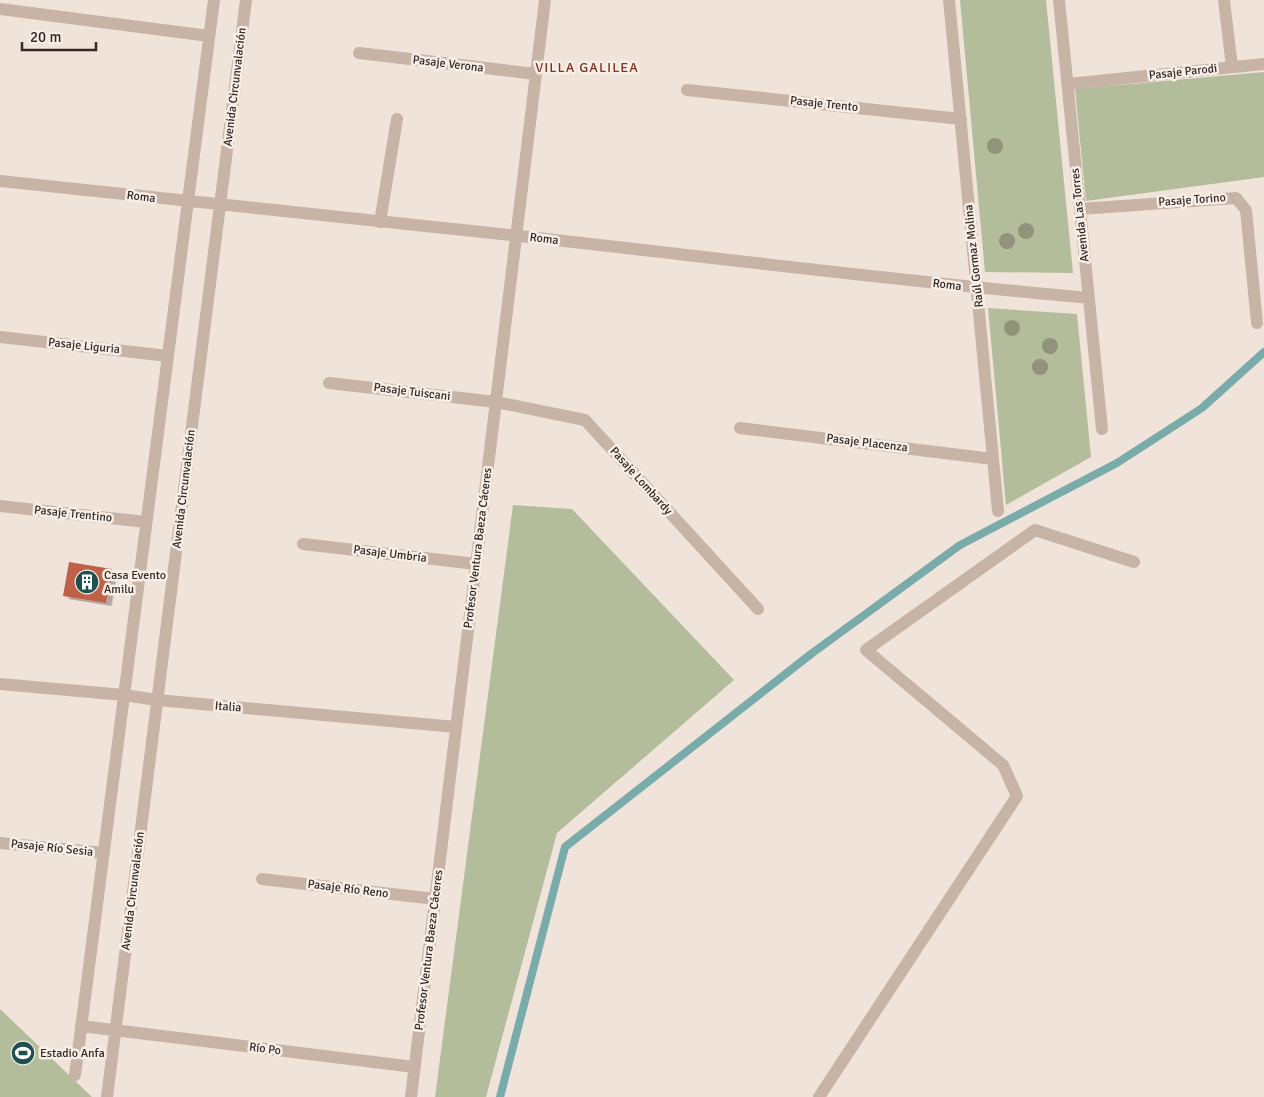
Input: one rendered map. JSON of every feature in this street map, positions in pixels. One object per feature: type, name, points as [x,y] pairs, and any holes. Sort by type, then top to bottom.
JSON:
[{"type":"street","points":[[75,1075],[214,0]]},
{"type":"street","name":"Avenida Circunvalación","points":[[107,1097],[246,0]]},
{"type":"street","name":"Profesor Ventura Baeza Cáceres","points":[[411,1097],[545,0]]},
{"type":"street","name":"Raúl Gormaz Molina","points":[[949,0],[998,511]]},
{"type":"street","name":"Avenida Las Torres","points":[[1059,0],[1102,429]]},
{"type":"street","name":"Pasaje Parodi","points":[[1068,84],[1232,67],[1224,0]]},
{"type":"street","points":[[0,8],[209,36]]},
{"type":"street","name":"Pasaje Verona","points":[[359,54],[536,74]]},
{"type":"street","points":[[1232,67],[1264,64]]},
{"type":"street","name":"Pasaje Trento","points":[[687,90],[961,119]]},
{"type":"street","points":[[380,222],[397,119]]},
{"type":"street","name":"Roma","points":[[0,181],[517,236],[977,288],[1088,298]]},
{"type":"street","name":"Pasaje Torino","points":[[1080,209],[1236,198],[1246,210],[1257,323]]},
{"type":"street","name":"Pasaje Liguria","points":[[0,337],[168,356]]},
{"type":"street","name":"Pasaje Tuiscani","points":[[329,382],[496,402]]},
{"type":"street","name":"Pasaje Lombardy","points":[[496,402],[585,420],[758,609]]},
{"type":"street","name":"Pasaje Placenza","points":[[740,428],[993,459]]},
{"type":"street","name":"Pasaje Trentino","points":[[0,506],[146,522]]},
{"type":"street","points":[[819,1097],[1017,796],[1003,765],[866,650],[1035,530],[1134,562]]},
{"type":"street","name":"Pasaje Umbría","points":[[303,544],[476,564]]},
{"type":"street","name":"Italia","points":[[0,684],[456,727]]},
{"type":"street","name":"Pasaje Río Sesia","points":[[0,843],[104,853]]},
{"type":"street","name":"Pasaje Río Reno","points":[[262,879],[435,900]]},
{"type":"street","name":"Río Po","points":[[81,1026],[115,1032],[414,1067]]},
{"type":"green space","points":[[960,0],[1046,0],[1073,273],[985,272]]},
{"type":"green space","points":[[1264,72],[1264,177],[1086,201],[1075,89]]},
{"type":"green space","points":[[988,308],[1077,314],[1091,457],[1006,505]]},
{"type":"green space","points":[[513,505],[572,509],[734,680],[557,833],[486,1097],[435,1097]]},
{"type":"green space","name":"Estadio Anfa","points":[[0,1009],[92,1097],[0,1097]]},
{"type":"building","name":"Casa Evento Amilu","points":[[69,562],[112,569],[106,603],[63,596]]},
{"type":"waterway","points":[[500,1097],[565,847],[811,654],[960,545],[1117,463],[1202,408],[1264,352]]},
{"type":"place","name":"Casa Evento Amilu","points":[[87,582]]},
{"type":"place","name":"Estadio Anfa","points":[[23,1053]]},
{"type":"district","name":"VILLA GALILEA","points":[[587,67]]}]
